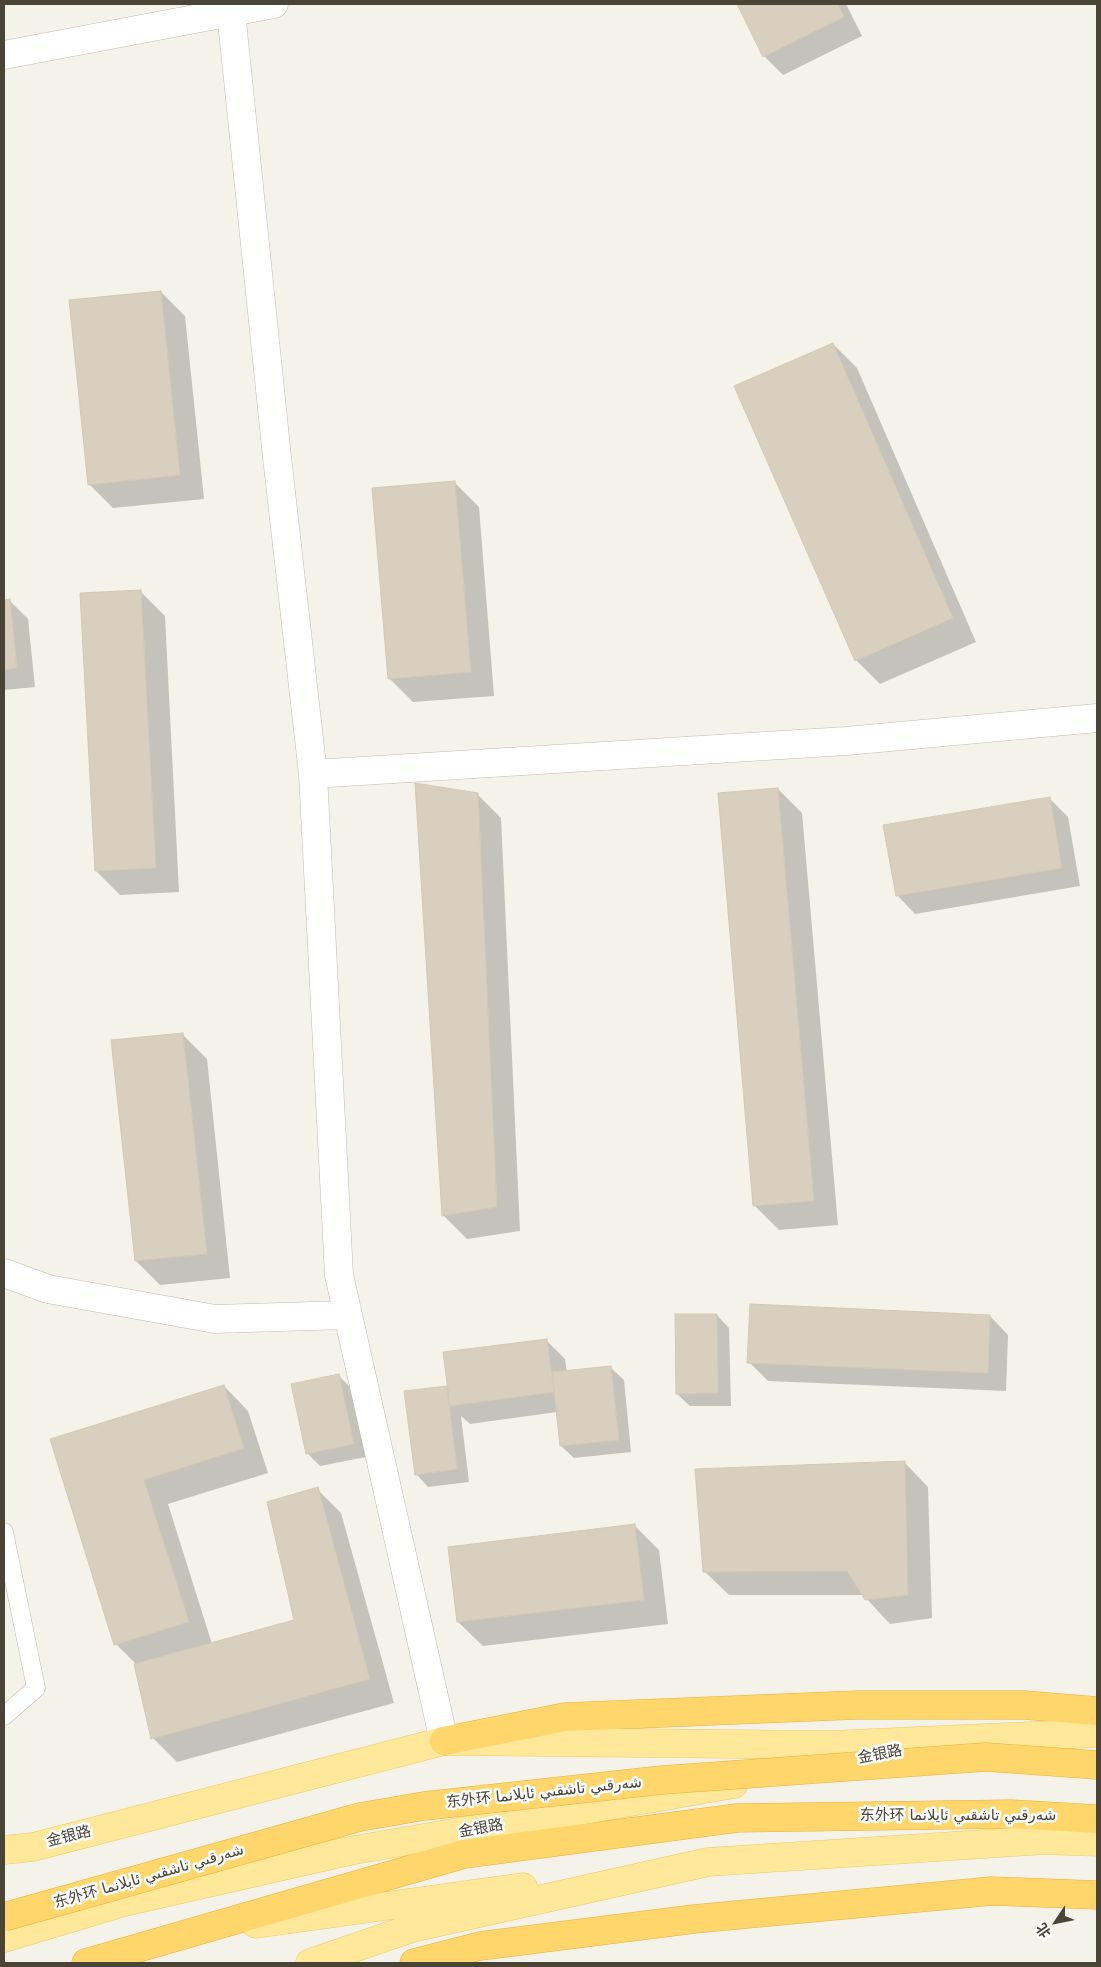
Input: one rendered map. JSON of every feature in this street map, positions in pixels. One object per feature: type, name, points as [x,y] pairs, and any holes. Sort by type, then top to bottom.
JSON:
[{"type":"highway","points":[[444,1741],[565,1717],[857,1705],[1024,1705],[1097,1711]]},
{"type":"highway","name":"东外环 شەرقىي تاشقىي ئايلانما","points":[[4,1918],[360,1817],[424,1806],[662,1780],[986,1757],[1097,1766]]},
{"type":"highway","name":"东外环 شەرقىي تاشقىي ئايلانما","points":[[86,1963],[464,1854],[737,1818],[1011,1814],[1097,1819]]},
{"type":"highway","points":[[414,1963],[480,1946],[694,1919],[992,1891],[1097,1895]]},
{"type":"main road","name":"金银路","points":[[4,1850],[33,1847],[444,1741],[829,1745],[1097,1733]]},
{"type":"main road","name":"金银路","points":[[4,1938],[124,1902],[349,1851],[672,1796],[964,1739]]},
{"type":"main road","points":[[97,1963],[269,1921],[708,1862],[1045,1840],[1097,1842]]},
{"type":"main road","points":[[310,1963],[412,1928],[708,1862]]},
{"type":"street","points":[[4,55],[274,4]]},
{"type":"street","points":[[231,12],[274,438],[313,774],[339,1275],[346,1315],[444,1741]]},
{"type":"street","points":[[313,774],[846,741],[1097,718]]},
{"type":"street","points":[[5,1277],[48,1289],[215,1319],[346,1315]]},
{"type":"lane","points":[[4,1532],[36,1688],[4,1716]]},
{"type":"building","points":[[737,4],[838,4],[844,17],[763,57]]},
{"type":"building","points":[[161,291],[180,475],[88,485],[69,300]]},
{"type":"building","points":[[833,343],[953,618],[855,661],[734,386]]},
{"type":"building","points":[[455,481],[471,672],[388,679],[372,488]]},
{"type":"building","points":[[141,590],[156,868],[95,871],[80,593]]},
{"type":"building","points":[[10,599],[17,668],[4,670],[4,600]]},
{"type":"building","points":[[415,783],[478,793],[497,1207],[442,1216]]},
{"type":"building","points":[[778,788],[814,1201],[753,1206],[718,793]]},
{"type":"building","points":[[1050,797],[1062,868],[896,896],[883,825]]},
{"type":"building","points":[[183,1033],[207,1254],[135,1261],[111,1040]]},
{"type":"building","points":[[750,1304],[990,1315],[988,1373],[747,1363]]},
{"type":"building","points":[[675,1314],[717,1314],[718,1393],[676,1394]]},
{"type":"building","points":[[547,1339],[554,1392],[450,1406],[443,1352]]},
{"type":"building","points":[[611,1366],[619,1440],[560,1446],[552,1372]]},
{"type":"building","points":[[339,1374],[354,1444],[306,1454],[291,1384]]},
{"type":"building","points":[[224,1385],[244,1448],[144,1480],[189,1622],[114,1645],[50,1439]]},
{"type":"building","points":[[447,1386],[457,1469],[415,1475],[404,1391]]},
{"type":"building","points":[[905,1461],[908,1595],[865,1600],[847,1571],[703,1572],[695,1469]]},
{"type":"building","points":[[318,1487],[370,1679],[151,1739],[134,1664],[294,1620],[267,1502]]},
{"type":"building","points":[[635,1524],[644,1600],[457,1622],[448,1547]]}]
